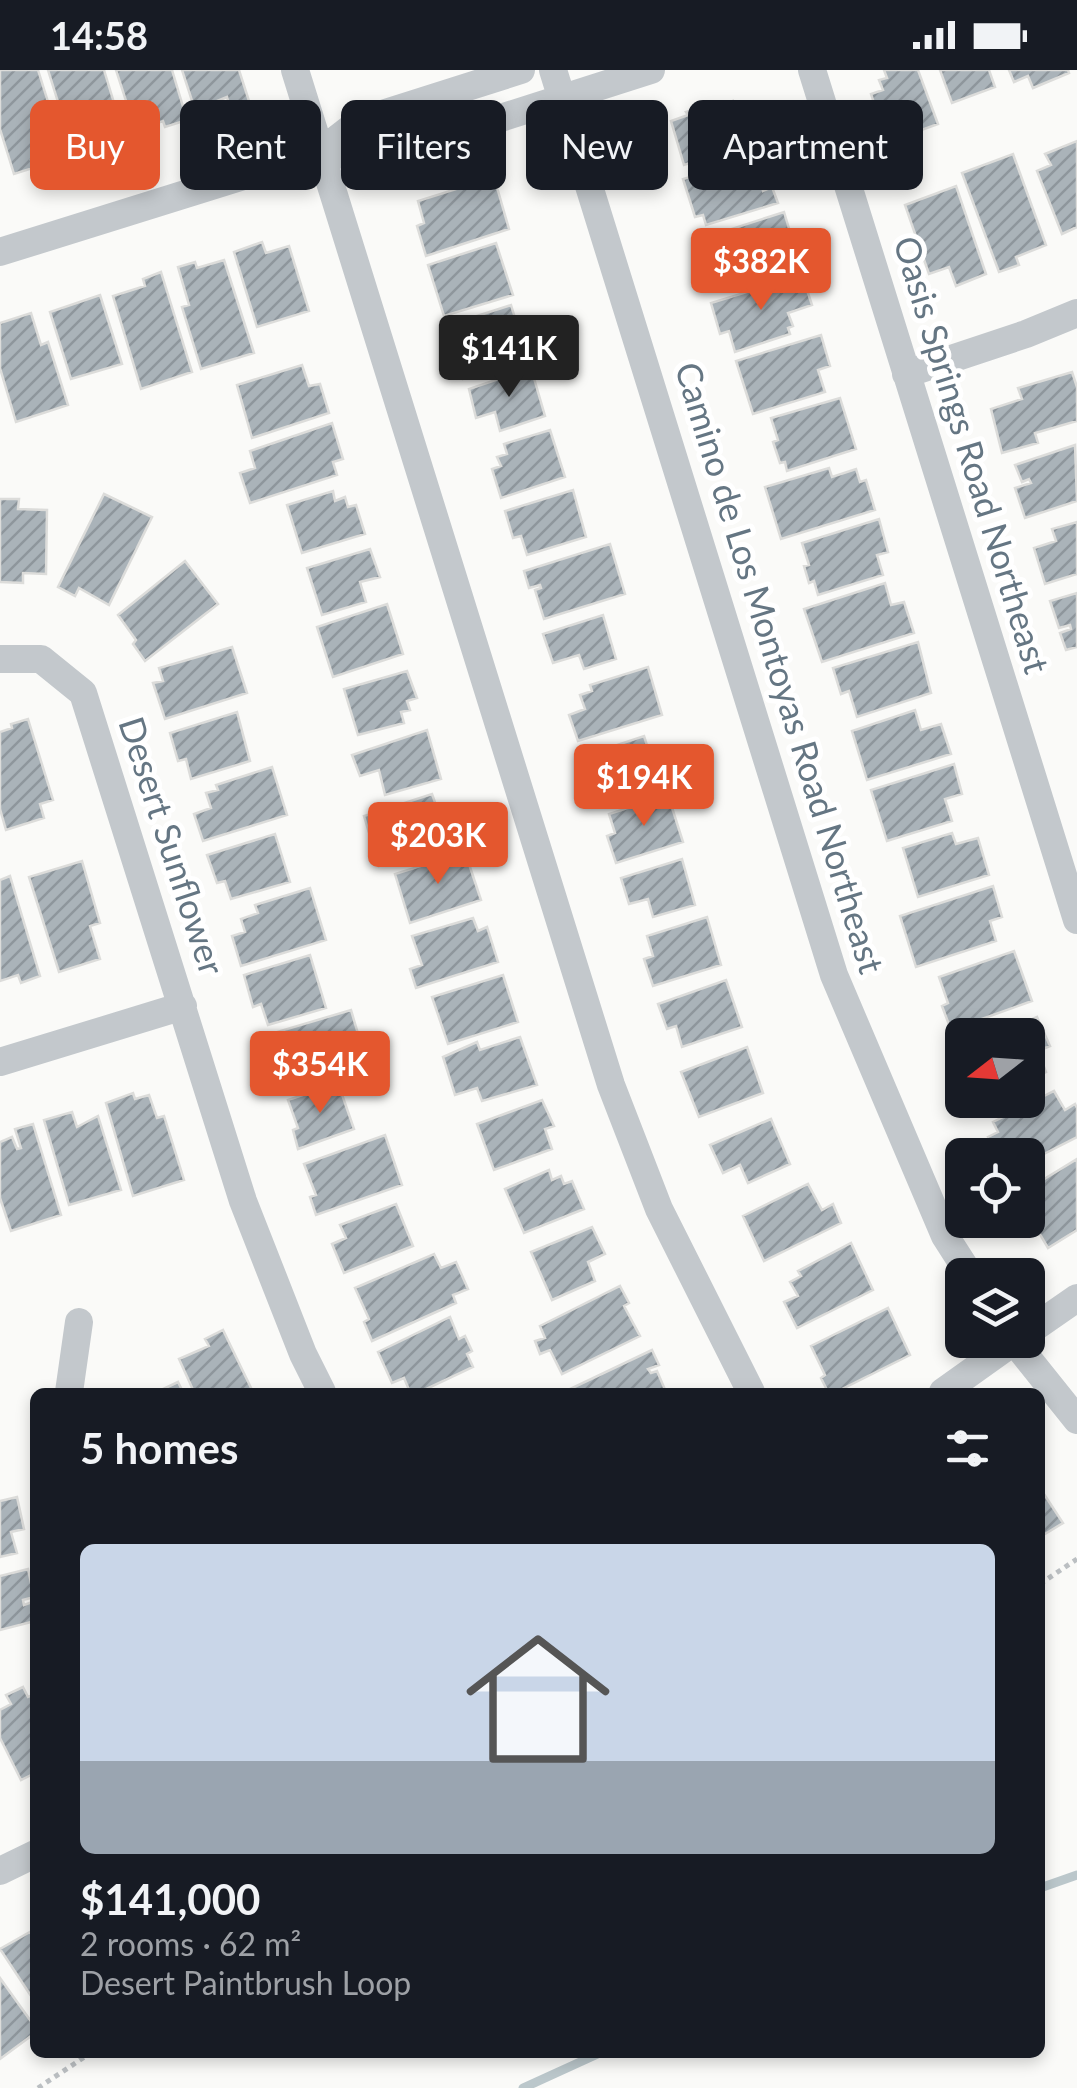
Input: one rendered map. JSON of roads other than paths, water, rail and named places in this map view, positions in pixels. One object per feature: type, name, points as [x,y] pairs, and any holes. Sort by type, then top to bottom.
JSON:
[{"type":"street","points":[[295,70],[304,100]]},
{"type":"street","points":[[321,151],[360,120],[522,70]]},
{"type":"street","points":[[321,152],[375,158],[557,83],[651,70]]},
{"type":"street","name":"Oasis Springs Road Northeast","points":[[812,70],[1077,920]]},
{"type":"street","name":"Camino de Los Montoyas Road Northeast","points":[[557,83],[834,975],[945,1236],[959,1258]]},
{"type":"street","points":[[321,155],[611,1085],[660,1209],[749,1388]]},
{"type":"street","points":[[0,252],[198,190]]},
{"type":"street","points":[[906,374],[1026,334],[1077,312]]},
{"type":"street","name":"Desert Sunflower","points":[[0,660],[41,659],[83,693],[244,1202],[320,1388]]},
{"type":"street","points":[[0,1062],[182,1006]]},
{"type":"street","points":[[1045,1320],[1077,1298]]},
{"type":"street","points":[[70,1388],[79,1322]]},
{"type":"street","points":[[948,1388],[990,1358]]},
{"type":"street","points":[[1032,1358],[1077,1420]]},
{"type":"street","points":[[0,1871],[30,1856]]},
{"type":"waterway","points":[[1045,1886],[1077,1875]]},
{"type":"waterway","points":[[523,2088],[589,2058]]}]
